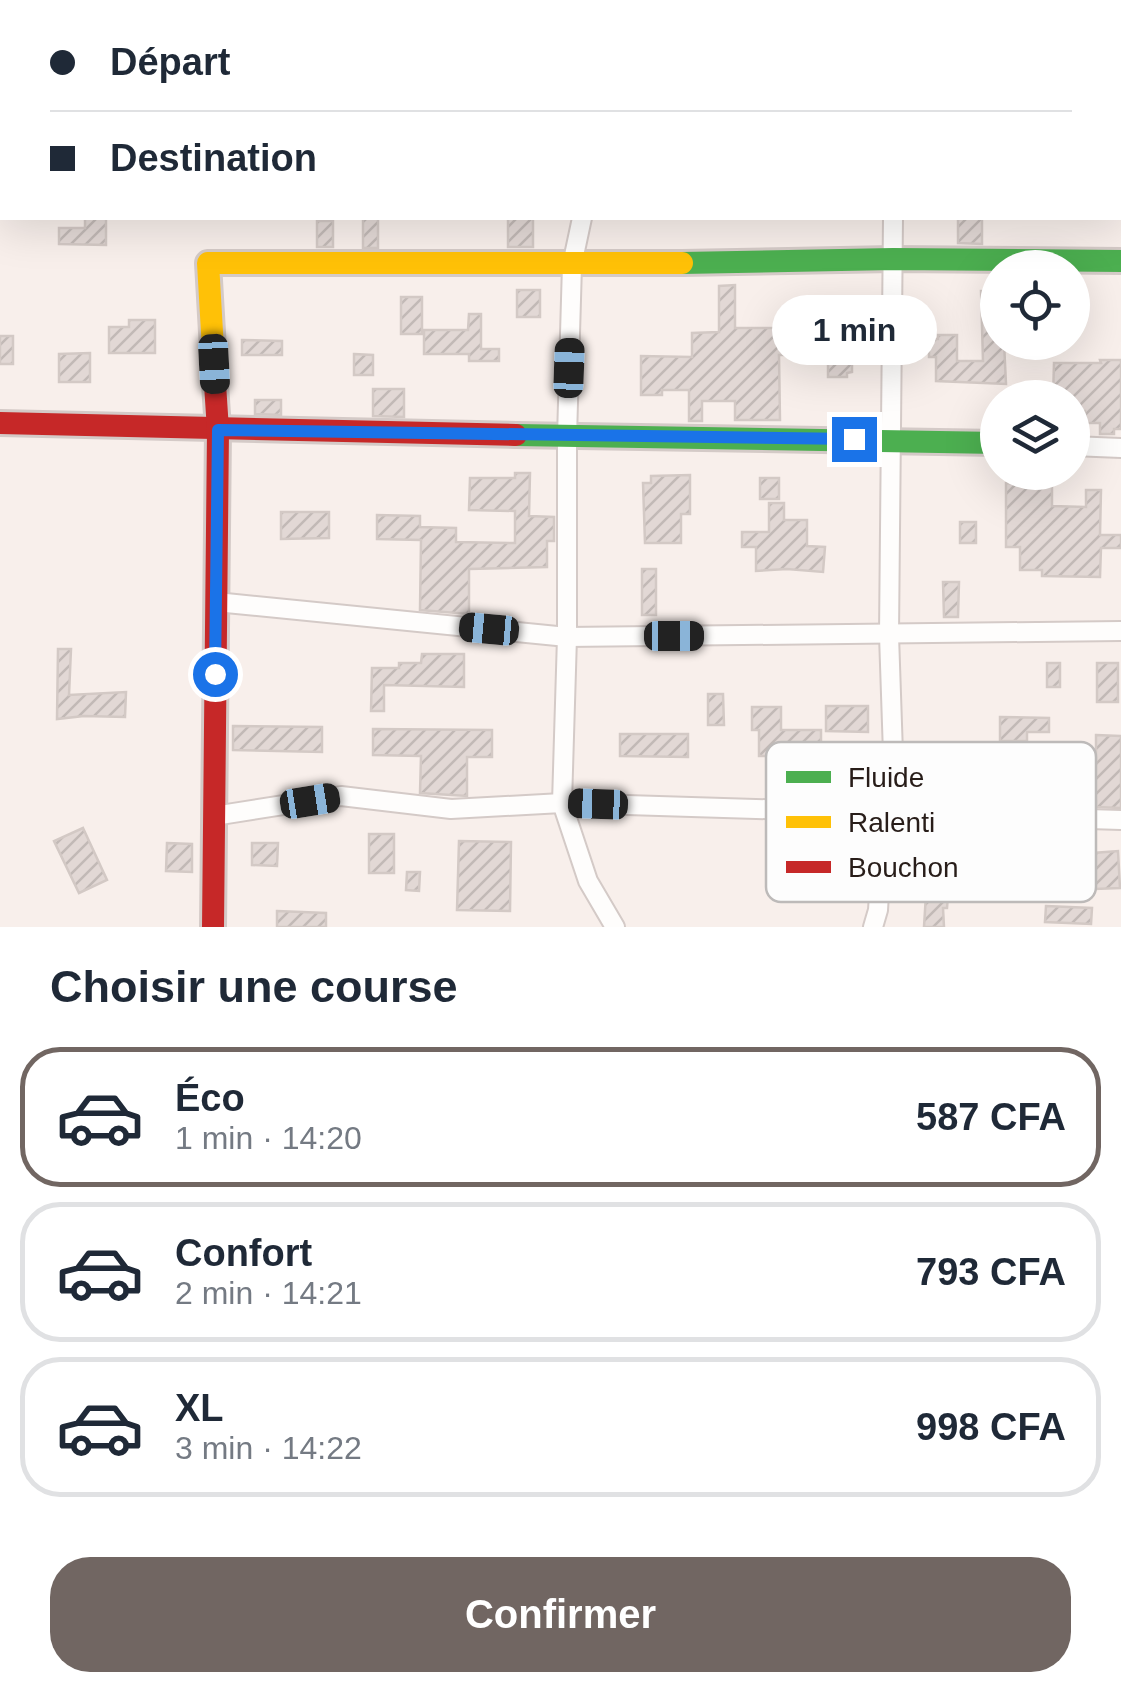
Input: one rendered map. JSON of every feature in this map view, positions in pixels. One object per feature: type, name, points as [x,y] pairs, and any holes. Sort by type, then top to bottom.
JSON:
[{"type":"street","points":[[582,220],[572,266],[566,437],[567,637],[562,802],[588,881],[614,927]]},
{"type":"street","points":[[890,742],[893,220]]},
{"type":"street","points":[[213,927],[218,430],[208,263],[572,266],[893,259],[1121,261]]},
{"type":"street","points":[[0,422],[218,430],[980,443]]},
{"type":"street","points":[[1090,447],[1121,448]]},
{"type":"street","points":[[216,602],[567,637],[1121,631]]},
{"type":"street","points":[[214,816],[341,796],[451,808],[562,802],[766,809]]},
{"type":"street","points":[[1096,819],[1121,820]]},
{"type":"street","points":[[873,927],[879,902]]},
{"type":"building","points":[[85,220],[106,220],[106,245],[59,244],[59,228],[85,228]]},
{"type":"building","points":[[363,220],[378,220],[378,248],[363,248]]},
{"type":"building","points":[[508,220],[533,220],[533,247],[508,247]]},
{"type":"building","points":[[958,220],[982,220],[982,244],[958,243]]},
{"type":"building","points":[[317,221],[333,221],[333,247],[317,247]]},
{"type":"building","points":[[735,285],[735,328],[794,328],[794,323],[826,323],[826,332],[862,332],[862,355],[852,355],[852,372],[847,377],[828,377],[828,355],[779,355],[780,420],[735,420],[735,401],[702,401],[702,421],[689,421],[689,390],[641,395],[641,356],[692,357],[692,333],[719,332],[719,286]]},
{"type":"building","points":[[517,290],[540,290],[540,317],[517,317]]},
{"type":"building","points":[[401,297],[422,297],[422,334],[401,334]]},
{"type":"building","points":[[469,314],[481,314],[481,349],[499,349],[499,361],[469,361],[469,354],[424,354],[424,330],[468,330]]},
{"type":"building","points":[[129,320],[155,320],[155,353],[109,353],[109,327],[129,327]]},
{"type":"building","points":[[957,335],[957,361],[1005,360],[1006,380],[936,381],[936,357],[929,357],[929,339]]},
{"type":"building","points":[[0,336],[13,336],[13,364],[0,364]]},
{"type":"building","points":[[242,340],[282,341],[282,355],[242,355]]},
{"type":"building","points":[[90,353],[90,382],[59,382],[59,354]]},
{"type":"building","points":[[354,354],[373,355],[373,375],[354,375]]},
{"type":"building","points":[[1100,360],[1121,360],[1121,429],[1114,429],[1114,434],[1100,434],[1100,423],[1090,423],[1090,380],[1054,380],[1054,363],[1101,363]]},
{"type":"building","points":[[373,389],[404,389],[404,417],[373,416]]},
{"type":"building","points":[[255,400],[281,400],[281,415],[255,414]]},
{"type":"building","points":[[515,473],[530,473],[529,516],[554,517],[554,541],[547,541],[547,567],[469,569],[469,614],[420,610],[421,540],[377,539],[377,515],[420,516],[420,527],[456,528],[456,542],[515,543],[515,511],[469,510],[470,478],[515,478]]},
{"type":"building","points":[[690,475],[690,514],[681,514],[681,543],[645,543],[643,483],[651,483],[651,476]]},
{"type":"building","points":[[760,478],[779,478],[779,499],[760,499]]},
{"type":"building","points":[[1006,490],[1052,490],[1052,506],[1086,507],[1086,490],[1101,490],[1100,535],[1121,535],[1121,548],[1101,548],[1100,577],[1042,576],[1042,570],[1020,570],[1020,547],[1006,547]]},
{"type":"building","points":[[769,503],[784,503],[784,520],[807,520],[807,546],[825,547],[823,572],[756,571],[756,547],[742,547],[742,532],[769,532]]},
{"type":"building","points":[[281,512],[329,512],[329,538],[281,539]]},
{"type":"building","points":[[960,522],[976,522],[976,543],[960,543]]},
{"type":"building","points":[[642,569],[656,569],[656,615],[642,615]]},
{"type":"building","points":[[943,582],[959,582],[958,617],[944,617]]},
{"type":"building","points":[[58,649],[71,649],[69,695],[126,692],[125,717],[57,719]]},
{"type":"building","points":[[422,654],[464,654],[464,687],[384,685],[384,711],[371,711],[372,668],[421,663]]},
{"type":"building","points":[[1047,663],[1060,663],[1060,687],[1047,687]]},
{"type":"building","points":[[1097,663],[1118,663],[1118,702],[1097,702]]},
{"type":"building","points":[[708,694],[723,694],[724,725],[708,725]]},
{"type":"building","points":[[826,706],[868,706],[868,732],[826,731]]},
{"type":"building","points":[[752,707],[781,707],[781,730],[821,730],[821,742],[766,742],[766,756],[759,756],[759,730],[752,730]]},
{"type":"building","points":[[1000,717],[1049,718],[1049,732],[1027,732],[1027,741],[1000,741]]},
{"type":"building","points":[[233,726],[322,727],[322,752],[233,750]]},
{"type":"building","points":[[373,729],[492,730],[492,757],[467,757],[467,796],[420,793],[421,756],[373,755]]},
{"type":"building","points":[[620,734],[688,734],[688,757],[620,756]]},
{"type":"building","points":[[1096,735],[1121,736],[1121,808],[1096,807]]},
{"type":"building","points":[[83,828],[107,880],[79,893],[54,841]]},
{"type":"building","points":[[369,834],[394,834],[394,873],[369,873]]},
{"type":"building","points":[[459,841],[511,842],[510,911],[457,910]]},
{"type":"building","points":[[167,843],[192,844],[192,872],[166,871]]},
{"type":"building","points":[[252,843],[278,843],[277,866],[252,865]]},
{"type":"building","points":[[1118,851],[1120,888],[1096,889],[1096,853]]},
{"type":"building","points":[[407,872],[420,872],[419,891],[406,890]]},
{"type":"building","points":[[926,902],[948,902],[947,908],[943,908],[944,927],[924,927]]},
{"type":"building","points":[[1046,906],[1092,908],[1091,924],[1045,922]]},
{"type":"building","points":[[277,911],[326,913],[326,927],[277,927]]},
{"type":"traffic: fast","points":[[682,263],[893,259],[1121,261]]},
{"type":"traffic: fast","points":[[516,435],[980,443]]},
{"type":"traffic: slow","points":[[215,384],[208,263],[682,263]]},
{"type":"traffic: jam","points":[[213,927],[218,430],[215,384]]},
{"type":"traffic: jam","points":[[0,423],[516,435]]},
{"type":"route","points":[[215,674],[218,430],[854,439]]}]
